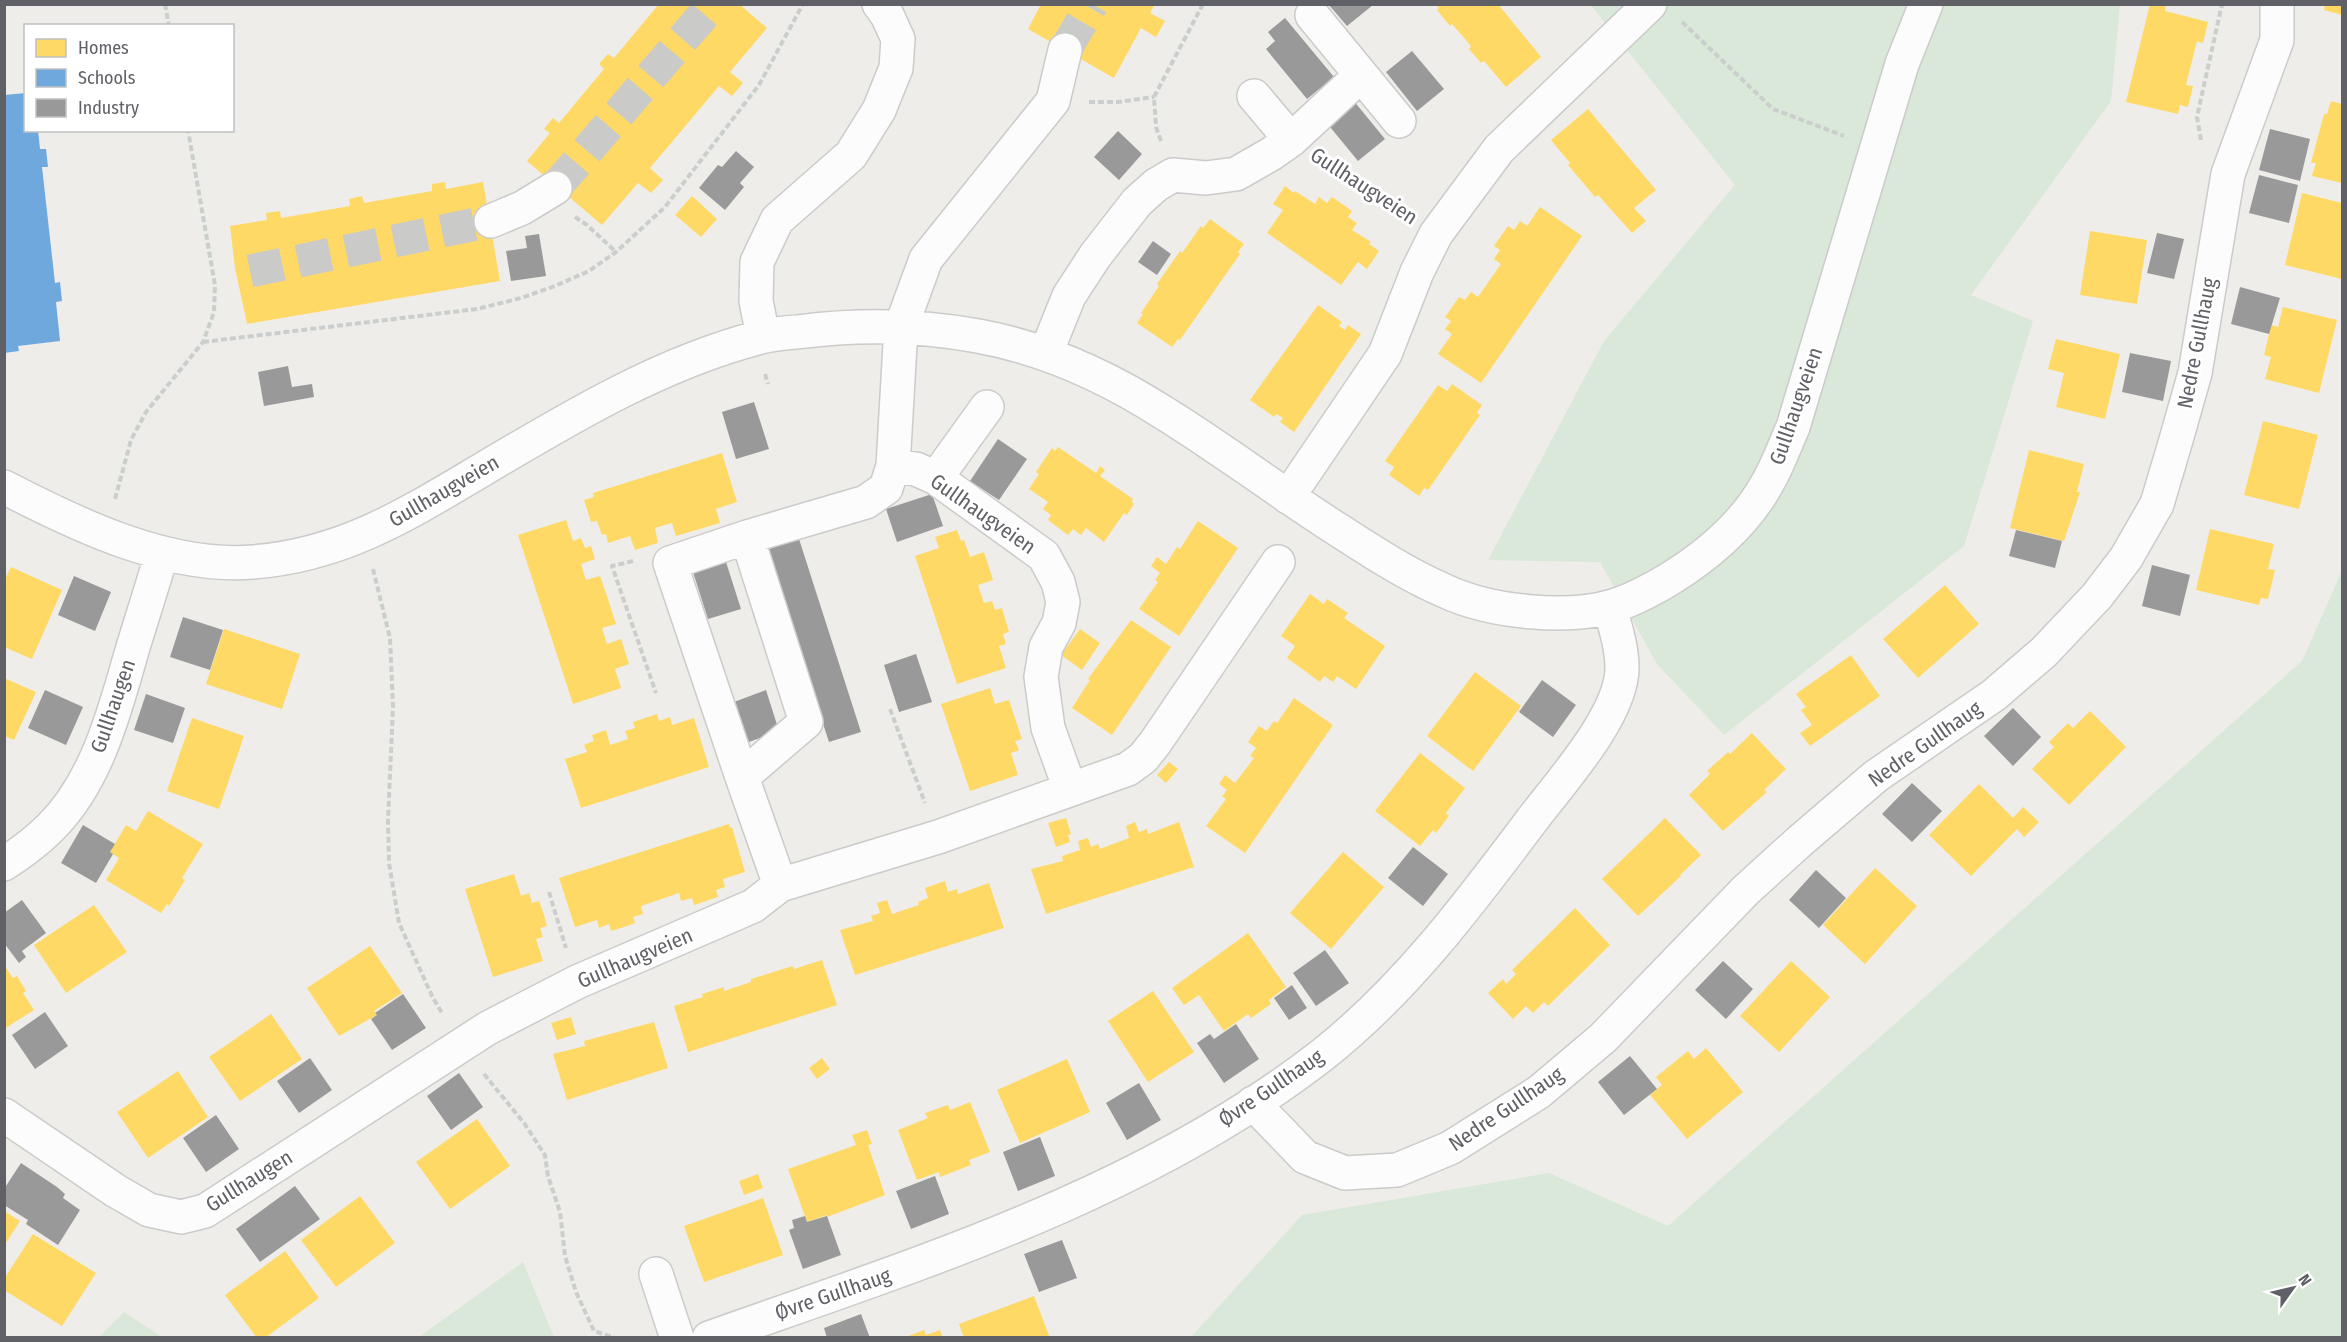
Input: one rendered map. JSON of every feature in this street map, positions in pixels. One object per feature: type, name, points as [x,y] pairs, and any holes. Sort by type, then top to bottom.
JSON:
[{"type":"street","points":[[763,336],[756,301],[757,262],[777,220],[851,155],[879,110],[896,68],[898,39],[879,4]]},
{"type":"street","name":"Gullhaugveien","points":[[1288,497],[1385,354],[1417,272],[1436,234],[1499,149],[1650,4]]},
{"type":"street","name":"Gullhaugveien","points":[[4,487],[108,535],[162,553],[208,561],[249,563],[304,555],[362,536],[411,511],[592,405],[700,357],[763,336],[825,328],[901,327],[979,336],[1046,353],[1161,411],[1393,565],[1450,594],[1504,610],[1560,613],[1609,607],[1648,592],[1690,566],[1726,536],[1749,511],[1768,482],[1793,427],[1902,64],[1926,4]]},
{"type":"street","name":"Nedre Gullhaug","points":[[1253,1103],[1305,1157],[1345,1173],[1397,1170],[1450,1148],[1539,1092],[1603,1038],[1746,890],[1800,841],[1876,776],[1994,695],[2044,652],[2097,596],[2126,558],[2157,504],[2195,373],[2228,174],[2277,40],[2277,4]]},
{"type":"street","points":[[1312,15],[1399,121]]},
{"type":"street","points":[[780,885],[670,563],[747,537],[867,502],[886,488],[893,466],[901,327],[926,259],[1053,101],[1065,50]]},
{"type":"street","name":"Gullhaugveien","points":[[1173,175],[1206,178],[1236,174],[1291,140],[1360,76]]},
{"type":"street","points":[[1254,96],[1291,140]]},
{"type":"street","points":[[1046,353],[1069,296],[1095,256],[1137,202],[1156,185],[1173,175]]},
{"type":"street","points":[[491,221],[522,208],[555,188]]},
{"type":"street","points":[[936,478],[987,407]]},
{"type":"street","name":"Gullhaugveien","points":[[893,466],[916,469],[936,478],[1044,556],[1058,582],[1063,602],[1059,623],[1046,647],[1041,677],[1048,728],[1070,789]]},
{"type":"street","points":[[742,777],[806,722],[747,537]]},
{"type":"street","name":"Gullhaugen","points":[[4,864],[22,853],[52,826],[72,800],[91,769],[112,722],[162,553]]},
{"type":"street","name":"Gullhaugveien","points":[[488,1028],[577,982],[753,906],[780,885],[938,837],[1128,769],[1143,758],[1278,562]]},
{"type":"street","name":"Øvre Gullhaug","points":[[709,1338],[895,1272],[1078,1200],[1159,1160],[1253,1103],[1322,1056],[1366,1017],[1412,970],[1493,872],[1596,735],[1618,696],[1622,670],[1620,640],[1609,607]]},
{"type":"street","name":"Gullhaugen","points":[[4,1115],[141,1206],[182,1217],[205,1211],[488,1028]]},
{"type":"street","points":[[656,1274],[677,1338]]},
{"type":"path","points":[[165,4],[169,24]]},
{"type":"path","points":[[1173,175],[1156,127],[1154,97],[1203,4]]},
{"type":"path","points":[[2222,4],[2196,117],[2203,152],[2228,174]]},
{"type":"path","points":[[1681,21],[1773,109],[1876,148]]},
{"type":"path","points":[[1053,101],[1118,102],[1154,97]]},
{"type":"path","points":[[108,535],[120,476],[131,440],[146,412],[203,342],[214,312],[214,285],[188,132]]},
{"type":"path","name":"Gullhaugveien","points":[[1291,140],[1396,204],[1436,234]]},
{"type":"path","points":[[362,536],[376,577],[390,638],[393,707],[388,820],[389,863],[399,923],[432,996],[460,1044],[524,1123],[545,1155],[548,1176],[560,1212],[565,1256],[576,1292],[594,1331],[615,1338]]},
{"type":"path","points":[[656,693],[612,566],[651,557],[670,563]]},
{"type":"path","points":[[890,709],[938,837]]},
{"type":"path","points":[[549,892],[577,982]]},
{"type":"green space","points":[[1591,5],[2120,5],[2111,101],[1971,295],[2033,321],[1964,546],[1724,735],[1657,664],[1600,562],[1488,560],[1604,341],[1735,185]]},
{"type":"green space","points":[[2342,571],[2342,1337],[1191,1337],[1302,1215],[1549,1173],[1668,1226],[2302,661]]},
{"type":"green space","points":[[523,1262],[554,1337],[419,1337]]},
{"type":"green space","points":[[124,1312],[162,1337],[99,1337]]},
{"type":"building: Homes","points":[[659,4],[739,4],[767,28],[730,72],[743,83],[732,96],[719,86],[650,168],[663,180],[651,193],[638,183],[602,225],[527,161],[550,133],[544,129],[553,118],[559,123],[604,69],[599,64],[608,54],[614,58]]},
{"type":"building: Homes","points":[[1041,4],[1155,4],[1150,13],[1165,21],[1156,37],[1141,28],[1114,78],[1028,29]]},
{"type":"building: Homes","points":[[1435,4],[1498,4],[1541,57],[1506,87],[1484,61],[1481,63],[1469,49],[1471,46],[1452,24],[1450,26]]},
{"type":"building: Homes","points":[[2150,4],[2166,4],[2165,11],[2208,22],[2203,43],[2197,41],[2186,85],[2193,86],[2188,107],[2180,105],[2178,114],[2126,102]]},
{"type":"building: Homes","points":[[2325,4],[2342,4],[2342,15],[2324,10]]},
{"type":"building: Homes","points":[[2331,101],[2342,104],[2342,183],[2312,176],[2316,163],[2311,163],[2324,114],[2327,114]]},
{"type":"building: Homes","points":[[1588,109],[1656,190],[1634,208],[1646,221],[1632,233],[1598,195],[1595,197],[1568,165],[1570,163],[1551,140]]},
{"type":"building: Homes","points":[[445,182],[446,189],[483,182],[500,281],[247,324],[235,268],[230,226],[267,220],[266,213],[280,211],[281,218],[350,206],[349,199],[362,196],[364,203],[432,191],[432,184]]},
{"type":"building: Homes","points":[[1285,186],[1315,204],[1319,197],[1327,203],[1332,197],[1352,211],[1348,217],[1357,223],[1352,230],[1371,242],[1369,244],[1379,251],[1367,269],[1358,262],[1341,285],[1267,233],[1283,210],[1273,204]]},
{"type":"building: Homes","points":[[2302,193],[2342,203],[2342,279],[2285,265]]},
{"type":"building: Homes","points":[[692,196],[717,219],[701,237],[675,215]]},
{"type":"building: Homes","points":[[1540,207],[1582,236],[1481,383],[1438,354],[1452,334],[1445,329],[1451,321],[1445,317],[1459,297],[1465,300],[1471,292],[1478,297],[1501,264],[1494,259],[1500,250],[1494,246],[1508,226],[1514,230],[1520,221],[1527,226]]},
{"type":"building: Homes","points":[[1210,219],[1244,244],[1238,252],[1240,254],[1180,340],[1178,339],[1172,347],[1137,323],[1159,286],[1157,284],[1180,251],[1182,253],[1201,226],[1203,228]]},
{"type":"building: Homes","points":[[2090,231],[2147,240],[2137,304],[2080,295]]},
{"type":"building: Homes","points":[[1318,305],[1342,322],[1339,326],[1345,330],[1348,325],[1361,334],[1294,432],[1280,422],[1283,418],[1276,414],[1274,417],[1250,400]]},
{"type":"building: Homes","points":[[2283,307],[2337,320],[2319,393],[2265,379],[2271,357],[2264,355],[2271,325],[2278,327]]},
{"type":"building: Homes","points":[[2056,339],[2120,354],[2105,419],[2056,407],[2064,373],[2048,369]]},
{"type":"building: Homes","points":[[1452,384],[1482,405],[1477,413],[1480,415],[1428,490],[1424,488],[1419,496],[1389,475],[1394,467],[1385,461],[1438,385],[1447,391]]},
{"type":"building: Homes","points":[[2263,421],[2318,435],[2299,509],[2244,495]]},
{"type":"building: Homes","points":[[1058,447],[1096,473],[1100,466],[1105,470],[1100,476],[1133,499],[1134,504],[1127,515],[1124,513],[1104,542],[1086,528],[1081,535],[1073,529],[1068,535],[1048,520],[1051,515],[1043,509],[1048,502],[1029,489],[1039,474],[1036,472],[1052,448],[1055,451]]},
{"type":"building: Homes","points":[[2029,450],[2084,464],[2077,492],[2080,492],[2064,541],[2010,528]]},
{"type":"building: Homes","points":[[722,453],[737,502],[716,509],[720,523],[676,536],[672,523],[655,528],[658,543],[635,550],[630,536],[608,543],[606,534],[602,535],[597,521],[591,522],[584,500],[594,497],[593,493]]},
{"type":"building: Homes","points":[[566,520],[573,541],[581,538],[585,548],[591,546],[595,559],[581,564],[586,580],[600,576],[616,624],[602,628],[607,644],[621,639],[629,664],[615,669],[621,688],[573,704],[518,535]]},
{"type":"building: Homes","points":[[1198,521],[1238,548],[1179,636],[1139,609],[1158,582],[1155,580],[1160,573],[1151,566],[1157,557],[1166,564],[1177,547],[1180,549]]},
{"type":"building: Homes","points":[[2210,529],[2274,544],[2268,569],[2275,570],[2268,599],[2261,598],[2259,605],[2196,590]]},
{"type":"building: Homes","points":[[957,530],[961,541],[964,540],[970,557],[984,552],[993,580],[978,585],[984,603],[992,601],[995,610],[1002,608],[1009,632],[1003,634],[1006,644],[999,646],[1006,668],[957,684],[915,556],[939,548],[935,537]]},
{"type":"building: Homes","points":[[11,567],[62,590],[32,659],[4,647],[4,581]]},
{"type":"building: Homes","points":[[1945,585],[1979,624],[1918,678],[1883,639]]},
{"type":"building: Homes","points":[[1310,594],[1324,604],[1327,599],[1348,613],[1344,618],[1385,646],[1356,689],[1337,676],[1333,682],[1324,676],[1320,682],[1287,658],[1295,646],[1281,636]]},
{"type":"building: Homes","points":[[1131,620],[1171,647],[1112,735],[1072,708],[1090,680],[1088,679]]},
{"type":"building: Homes","points":[[224,629],[300,654],[282,709],[206,684]]},
{"type":"building: Homes","points":[[1080,629],[1100,643],[1082,670],[1061,655]]},
{"type":"building: Homes","points":[[1851,655],[1880,696],[1810,746],[1800,733],[1812,725],[1801,710],[1806,707],[1796,694]]},
{"type":"building: Homes","points":[[1475,672],[1521,706],[1473,771],[1427,736]]},
{"type":"building: Homes","points":[[4,678],[36,692],[14,740],[4,736]]},
{"type":"building: Homes","points":[[990,688],[995,704],[1009,700],[1022,739],[1015,741],[1019,750],[1011,753],[1018,775],[970,791],[941,704]]},
{"type":"building: Homes","points":[[1294,698],[1333,725],[1245,853],[1206,826],[1226,799],[1222,796],[1227,790],[1219,784],[1225,775],[1235,783],[1254,758],[1250,756],[1256,748],[1248,742],[1259,726],[1267,731],[1274,721],[1277,723]]},
{"type":"building: Homes","points":[[2090,711],[2126,747],[2069,805],[2032,769],[2054,747],[2049,742],[2068,723],[2073,728]]},
{"type":"building: Homes","points":[[657,714],[659,721],[670,717],[672,725],[694,718],[709,767],[581,808],[565,759],[587,752],[584,745],[594,741],[592,735],[606,730],[610,745],[628,739],[625,731],[635,728],[633,722]]},
{"type":"building: Homes","points":[[192,718],[244,736],[219,809],[167,791]]},
{"type":"building: Homes","points":[[1752,733],[1786,769],[1764,790],[1767,792],[1723,831],[1689,795],[1710,774],[1707,771],[1728,752],[1730,754]]},
{"type":"building: Homes","points":[[1420,753],[1465,788],[1446,813],[1449,816],[1436,833],[1433,830],[1420,846],[1375,811]]},
{"type":"building: Homes","points":[[1169,762],[1178,769],[1166,783],[1157,775]]},
{"type":"building: Homes","points":[[1979,784],[2013,818],[2023,807],[2039,822],[2024,837],[2017,829],[1971,876],[1929,835]]},
{"type":"building: Homes","points":[[148,811],[203,844],[182,878],[185,880],[169,906],[167,904],[161,913],[106,880],[119,858],[110,852],[126,825],[136,831]]},
{"type":"building: Homes","points":[[1066,818],[1071,834],[1068,835],[1070,842],[1056,847],[1048,823]]},
{"type":"building: Homes","points":[[1665,818],[1701,855],[1638,916],[1602,879]]},
{"type":"building: Homes","points":[[1135,822],[1139,832],[1147,829],[1148,834],[1179,822],[1194,867],[1046,914],[1031,869],[1063,861],[1062,856],[1080,850],[1078,841],[1088,838],[1091,847],[1098,844],[1100,849],[1129,838],[1126,826]]},
{"type":"building: Homes","points":[[729,824],[730,828],[732,827],[745,872],[723,879],[725,887],[716,890],[718,897],[694,905],[692,898],[681,901],[679,893],[641,906],[643,914],[633,917],[635,923],[624,927],[611,931],[609,924],[599,928],[597,920],[575,927],[559,878]]},
{"type":"building: Homes","points":[[1343,852],[1384,887],[1331,949],[1290,913]]},
{"type":"building: Homes","points":[[1875,868],[1917,906],[1865,964],[1823,925]]},
{"type":"building: Homes","points":[[514,874],[521,896],[529,893],[532,903],[539,901],[544,915],[547,926],[540,928],[543,937],[536,939],[543,961],[493,977],[465,889]]},
{"type":"building: Homes","points":[[945,881],[948,892],[957,889],[958,894],[989,883],[1004,928],[855,975],[840,930],[873,921],[871,916],[880,913],[877,903],[887,900],[892,914],[919,905],[918,902],[928,898],[925,888]]},
{"type":"building: Homes","points":[[94,905],[127,952],[66,993],[34,945]]},
{"type":"building: Homes","points":[[1575,908],[1610,945],[1548,1006],[1544,1002],[1533,1013],[1526,1006],[1513,1019],[1488,993],[1503,979],[1506,984],[1516,974],[1512,970]]},
{"type":"building: Homes","points":[[1248,933],[1286,987],[1269,1000],[1271,1004],[1251,1018],[1248,1014],[1224,1031],[1199,995],[1184,1005],[1172,988]]},
{"type":"building: Homes","points":[[370,946],[402,993],[374,1011],[377,1015],[339,1036],[307,988]]},
{"type":"building: Homes","points":[[822,960],[837,1005],[688,1052],[674,1006],[703,997],[702,994],[724,987],[724,991],[751,982],[751,979]]},
{"type":"building: Homes","points":[[1791,961],[1830,997],[1779,1052],[1740,1016]]},
{"type":"building: Homes","points":[[4,965],[13,978],[17,976],[26,991],[23,993],[34,1010],[4,1029]]},
{"type":"building: Homes","points":[[1153,991],[1194,1052],[1148,1082],[1108,1021]]},
{"type":"building: Homes","points":[[271,1014],[302,1059],[240,1101],[209,1057]]},
{"type":"building: Homes","points":[[571,1017],[576,1034],[557,1040],[551,1023]]},
{"type":"building: Homes","points":[[654,1022],[668,1068],[567,1100],[553,1054],[585,1046],[584,1041]]},
{"type":"building: Homes","points":[[1706,1048],[1743,1092],[1687,1139],[1650,1095],[1662,1085],[1656,1077],[1688,1051],[1694,1059]]},
{"type":"building: Homes","points":[[822,1058],[830,1069],[817,1079],[809,1068]]},
{"type":"building: Homes","points":[[1067,1059],[1090,1112],[1020,1143],[997,1090]]},
{"type":"building: Homes","points":[[178,1071],[208,1117],[148,1158],[117,1112]]},
{"type":"building: Homes","points":[[970,1102],[990,1152],[969,1160],[971,1165],[940,1177],[939,1172],[917,1180],[898,1130],[928,1118],[925,1113],[948,1105],[950,1110]]},
{"type":"building: Homes","points":[[477,1119],[510,1166],[450,1209],[416,1162]]},
{"type":"building: Homes","points":[[867,1130],[872,1144],[868,1145],[885,1195],[827,1217],[827,1215],[807,1222],[788,1169],[856,1145],[852,1135]]},
{"type":"building: Homes","points":[[758,1174],[763,1188],[744,1195],[739,1181]]},
{"type":"building: Homes","points":[[360,1196],[395,1243],[336,1287],[301,1240]]},
{"type":"building: Homes","points":[[763,1198],[783,1255],[704,1282],[684,1226]]},
{"type":"building: Homes","points":[[4,1211],[20,1221],[4,1246]]},
{"type":"building: Homes","points":[[33,1234],[96,1273],[62,1326],[4,1290],[4,1279]]},
{"type":"building: Homes","points":[[285,1251],[319,1298],[265,1338],[257,1338],[225,1295]]},
{"type":"building: Homes","points":[[1034,1296],[1050,1338],[964,1338],[959,1324]]},
{"type":"building: Homes","points":[[924,1330],[926,1335],[940,1330],[943,1338],[903,1338]]},
{"type":"building: Schools","points":[[24,93],[24,132],[38,132],[40,149],[46,149],[48,167],[42,167],[55,283],[60,282],[62,301],[56,302],[60,341],[18,346],[19,351],[4,353],[4,95]]},
{"type":"building: Industry","points":[[1329,5],[1373,5],[1347,26]]},
{"type":"building: Industry","points":[[1285,18],[1334,77],[1307,99],[1266,49],[1275,41],[1268,32]]},
{"type":"building: Industry","points":[[1412,51],[1444,89],[1417,111],[1386,72]]},
{"type":"building: Industry","points":[[1353,100],[1385,139],[1358,161],[1326,122]]},
{"type":"building: Industry","points":[[2270,129],[2310,139],[2300,181],[2259,170]]},
{"type":"building: Industry","points":[[1118,131],[1142,154],[1119,180],[1094,157]]},
{"type":"building: Industry","points":[[736,151],[754,167],[740,183],[744,187],[725,210],[699,188],[718,165],[722,167]]},
{"type":"building: Industry","points":[[2259,175],[2298,185],[2289,223],[2249,213]]},
{"type":"building: Industry","points":[[2157,233],[2184,239],[2174,279],[2147,273]]},
{"type":"building: Industry","points":[[539,234],[546,276],[511,281],[506,251],[527,248],[525,236]]},
{"type":"building: Industry","points":[[1153,241],[1171,254],[1157,275],[1138,262]]},
{"type":"building: Industry","points":[[2240,287],[2280,298],[2269,334],[2231,324]]},
{"type":"building: Industry","points":[[2130,353],[2171,361],[2163,401],[2122,392]]},
{"type":"building: Industry","points":[[288,366],[292,387],[312,384],[314,397],[264,406],[258,372]]},
{"type":"building: Industry","points":[[754,402],[769,449],[736,459],[722,412]]},
{"type":"building: Industry","points":[[998,439],[1027,459],[999,500],[970,481]]},
{"type":"building: Industry","points":[[932,494],[943,526],[897,542],[886,509]]},
{"type":"building: Industry","points":[[2016,530],[2062,541],[2055,568],[2009,556]]},
{"type":"building: Industry","points":[[799,539],[861,732],[829,742],[766,550]]},
{"type":"building: Industry","points":[[726,562],[741,609],[708,619],[693,572]]},
{"type":"building: Industry","points":[[2152,565],[2190,575],[2180,616],[2142,606]]},
{"type":"building: Industry","points":[[74,576],[111,592],[95,631],[58,615]]},
{"type":"building: Industry","points":[[183,617],[223,630],[210,670],[170,657]]},
{"type":"building: Industry","points":[[916,654],[932,702],[899,712],[884,665]]},
{"type":"building: Industry","points":[[1542,680],[1576,705],[1553,737],[1519,712]]},
{"type":"building: Industry","points":[[45,690],[83,707],[66,745],[28,728]]},
{"type":"building: Industry","points":[[766,690],[779,731],[749,742],[734,702]]},
{"type":"building: Industry","points":[[146,694],[185,708],[173,743],[134,730]]},
{"type":"building: Industry","points":[[2013,708],[2041,737],[2013,766],[1984,736]]},
{"type":"building: Industry","points":[[1912,783],[1942,811],[1912,842],[1882,814]]},
{"type":"building: Industry","points":[[83,825],[115,844],[110,852],[113,854],[96,883],[61,863]]},
{"type":"building: Industry","points":[[1413,847],[1448,874],[1423,906],[1388,878]]},
{"type":"building: Industry","points":[[1816,870],[1846,898],[1819,928],[1789,900]]},
{"type":"building: Industry","points":[[22,900],[46,933],[22,951],[26,957],[19,963],[4,943],[4,913]]},
{"type":"building: Industry","points":[[1325,950],[1349,983],[1316,1006],[1293,973]]},
{"type":"building: Industry","points":[[1723,961],[1753,989],[1726,1019],[1695,990]]},
{"type":"building: Industry","points":[[1292,985],[1307,1008],[1289,1020],[1274,998]]},
{"type":"building: Industry","points":[[403,994],[426,1028],[392,1050],[371,1019],[377,1015],[375,1013]]},
{"type":"building: Industry","points":[[45,1012],[68,1046],[35,1069],[12,1035]]},
{"type":"building: Industry","points":[[1236,1024],[1259,1059],[1224,1083],[1197,1043],[1210,1034],[1214,1039]]},
{"type":"building: Industry","points":[[1630,1056],[1657,1089],[1624,1115],[1598,1082]]},
{"type":"building: Industry","points":[[310,1058],[332,1090],[299,1113],[277,1081]]},
{"type":"building: Industry","points":[[459,1073],[483,1107],[451,1130],[427,1096]]},
{"type":"building: Industry","points":[[1139,1083],[1161,1120],[1127,1140],[1106,1103]]},
{"type":"building: Industry","points":[[216,1115],[239,1149],[206,1172],[183,1138]]},
{"type":"building: Industry","points":[[1040,1137],[1055,1176],[1018,1191],[1003,1152]]},
{"type":"building: Industry","points":[[21,1163],[57,1187],[65,1194],[63,1198],[80,1210],[58,1245],[26,1224],[28,1220],[4,1205],[4,1189]]},
{"type":"building: Industry","points":[[935,1176],[949,1214],[911,1229],[896,1191]]},
{"type":"building: Industry","points":[[295,1186],[320,1219],[260,1262],[236,1229]]},
{"type":"building: Industry","points":[[805,1216],[807,1222],[827,1216],[841,1255],[803,1269],[789,1230],[794,1228],[792,1220]]},
{"type":"building: Industry","points":[[1062,1240],[1077,1278],[1039,1292],[1024,1254]]},
{"type":"building: Industry","points":[[861,1314],[870,1338],[827,1338],[824,1328]]},
{"type":"tunnel","points":[[555,188],[713,4]]},
{"type":"tunnel","points":[[1065,50],[1092,4]]},
{"type":"tunnel","points":[[250,271],[491,221]]}]
